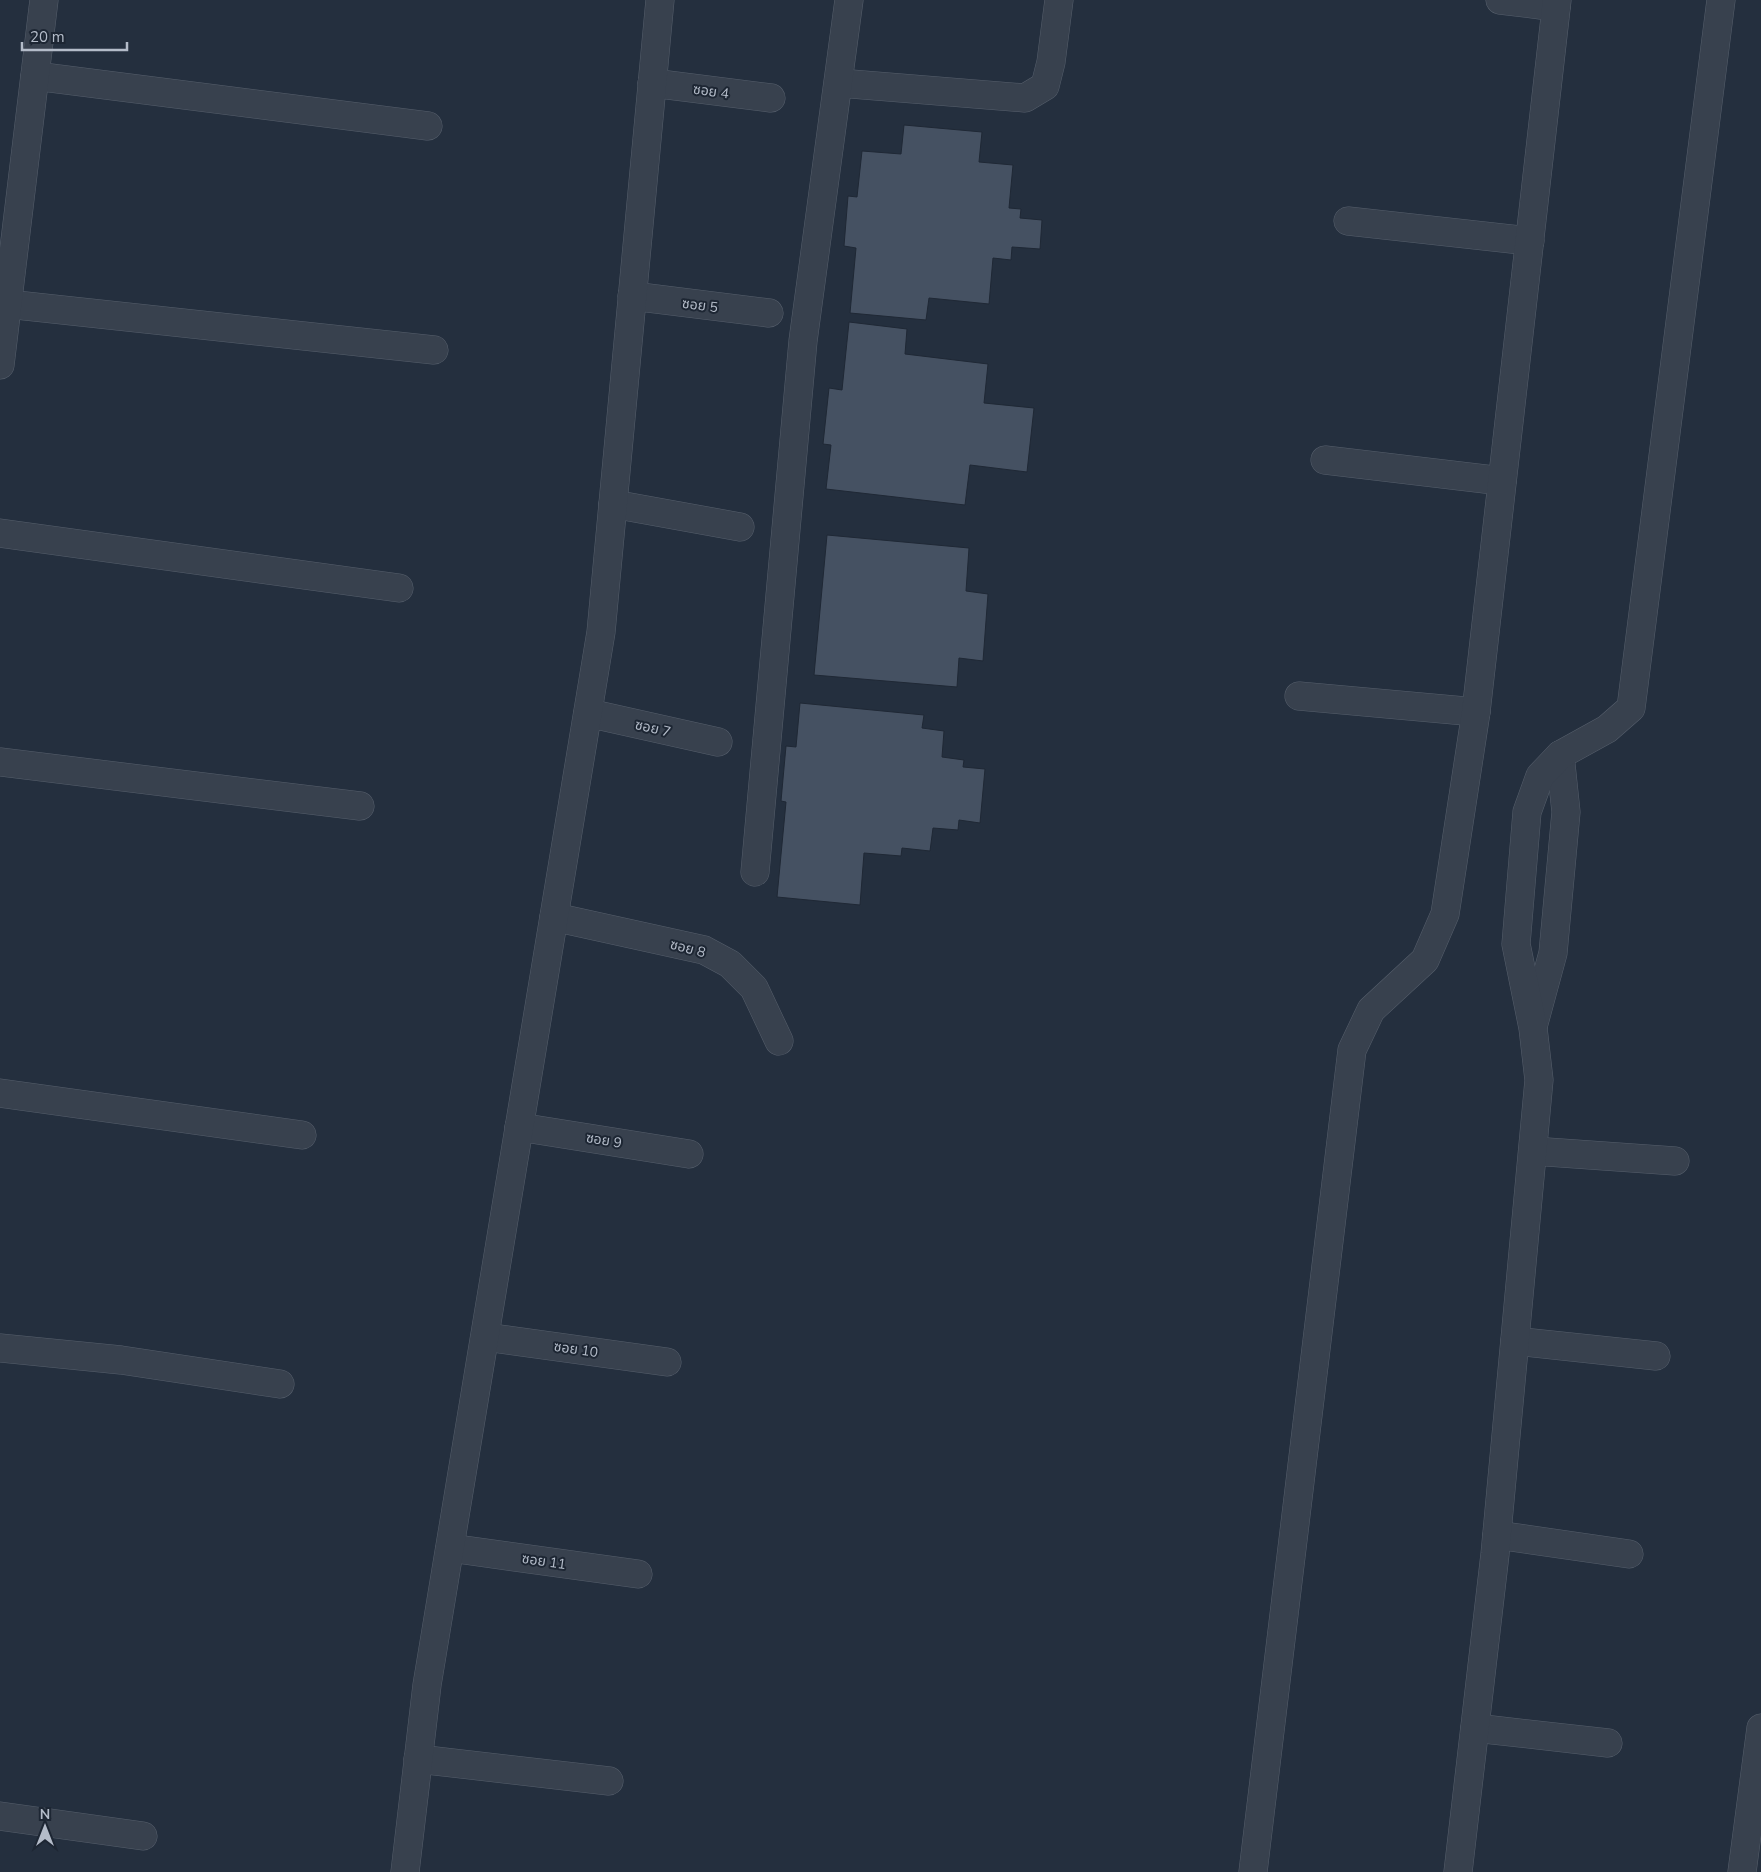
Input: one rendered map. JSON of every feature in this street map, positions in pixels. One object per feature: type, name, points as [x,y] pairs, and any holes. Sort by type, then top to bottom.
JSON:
[{"type":"street","points":[[0,365],[44,0]]},
{"type":"street","points":[[405,1872],[427,1685],[601,632],[660,0]]},
{"type":"street","points":[[756,872],[803,341],[849,0]]},
{"type":"street","points":[[839,83],[1025,98],[1045,86],[1051,62],[1059,0]]},
{"type":"street","points":[[1253,1872],[1352,1050],[1372,1010],[1425,960],[1445,914],[1476,712],[1556,4],[1500,0]]},
{"type":"street","points":[[1458,1872],[1497,1535],[1539,1080],[1533,1028],[1516,944],[1527,812],[1540,776],[1560,755],[1607,729],[1631,708],[1721,0]]},
{"type":"street","points":[[35,76],[428,126]]},
{"type":"street","name":"ซอย 4","points":[[652,83],[771,98]]},
{"type":"street","points":[[1348,221],[1530,241]]},
{"type":"street","name":"ซอย 5","points":[[632,296],[769,313]]},
{"type":"street","points":[[7,304],[434,350]]},
{"type":"street","points":[[1325,460],[1502,481]]},
{"type":"street","points":[[613,504],[740,527]]},
{"type":"street","points":[[0,533],[398,588]]},
{"type":"street","points":[[1299,696],[1476,712]]},
{"type":"street","name":"ซอย 7","points":[[588,713],[718,742]]},
{"type":"street","points":[[1533,1028],[1553,953],[1566,812],[1560,755]]},
{"type":"street","points":[[0,762],[360,806]]},
{"type":"street","name":"ซอย 8","points":[[554,917],[704,950],[730,964],[754,988],[779,1040]]},
{"type":"street","points":[[0,1093],[302,1135]]},
{"type":"street","name":"ซอย 9","points":[[519,1127],[690,1154]]},
{"type":"street","points":[[1533,1151],[1676,1161]]},
{"type":"street","name":"ซอย 10","points":[[484,1336],[667,1362]]},
{"type":"street","points":[[1515,1341],[1656,1356]]},
{"type":"street","points":[[0,1348],[121,1360],[280,1384]]},
{"type":"street","points":[[1497,1535],[1629,1554]]},
{"type":"street","name":"ซอย 11","points":[[450,1548],[638,1574]]},
{"type":"street","points":[[1475,1728],[1608,1743]]},
{"type":"street","points":[[1742,1872],[1759,1756],[1761,1728]]},
{"type":"street","points":[[418,1759],[609,1780]]},
{"type":"street","points":[[0,1816],[144,1836]]},
{"type":"building","points":[[904,125],[982,132],[979,162],[1013,165],[1009,208],[1021,209],[1020,218],[1042,220],[1040,249],[1012,247],[1011,260],[993,258],[989,304],[929,298],[926,320],[850,313],[856,248],[844,246],[848,196],[857,197],[862,151],[901,154]]},
{"type":"building","points":[[849,322],[907,329],[905,354],[988,364],[984,403],[1034,408],[1027,472],[970,465],[965,505],[826,489],[831,445],[823,444],[829,388],[842,390]]},
{"type":"building","points":[[827,535],[969,548],[966,591],[988,594],[983,661],[959,658],[957,687],[814,675]]},
{"type":"building","points":[[800,703],[924,715],[922,728],[944,731],[942,757],[964,760],[963,767],[985,769],[980,823],[959,820],[958,830],[933,828],[930,851],[902,848],[901,856],[864,853],[860,905],[777,897],[786,802],[781,801],[786,746],[796,747]]}]
